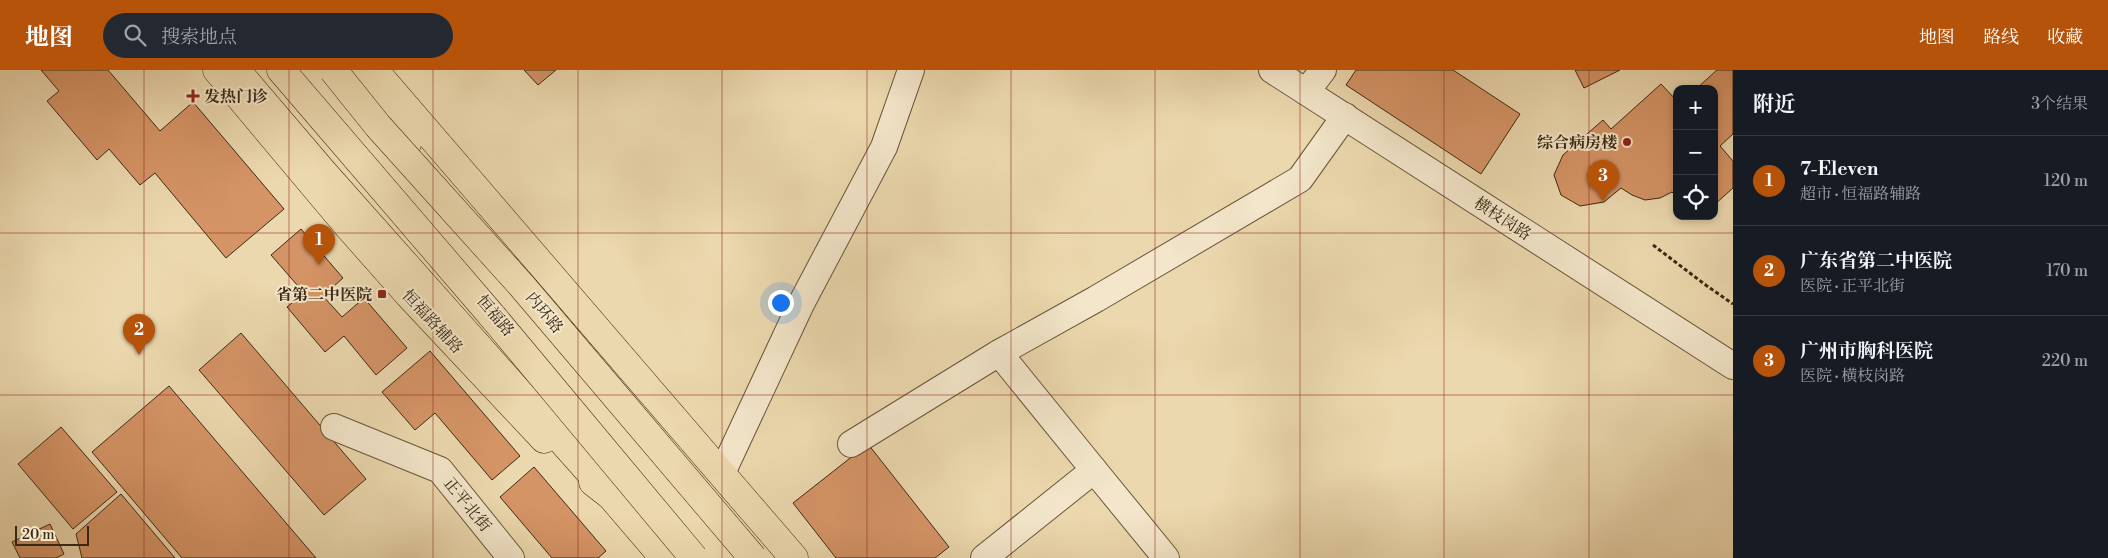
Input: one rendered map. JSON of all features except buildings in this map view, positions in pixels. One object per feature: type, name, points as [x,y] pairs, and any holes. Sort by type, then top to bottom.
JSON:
[{"type":"main road","name":"恒福路辅路","points":[[217,70],[347,225],[432,320],[568,462],[611,496],[664,558]]},
{"type":"main road","points":[[236,70],[323,172],[611,496],[701,558]]},
{"type":"main road","points":[[281,70],[493,317],[694,558]]},
{"type":"main road","name":"恒福路","points":[[291,70],[701,558]]},
{"type":"main road","name":"内环路","points":[[333,70],[378,126],[522,286],[754,558]]},
{"type":"main road","points":[[354,70],[429,174],[543,317],[748,558]]},
{"type":"main road","points":[[374,70],[789,552]]},
{"type":"main road","points":[[719,524],[789,552]]},
{"type":"street","points":[[722,473],[801,304],[884,147],[911,70]]},
{"type":"street","name":"横枝岗路","points":[[1272,70],[1733,366]]},
{"type":"street","points":[[1306,92],[1323,70]]},
{"type":"street","points":[[851,444],[999,354],[1300,179],[1345,116]]},
{"type":"street","points":[[999,354],[1166,558]]},
{"type":"street","name":"正平北街","points":[[334,427],[440,470],[511,558]]},
{"type":"street","points":[[984,558],[1094,470]]},
{"type":"path","points":[[1653,245],[1733,304]]},
{"type":"place","name":"发热门诊","points":[[193,96]]},
{"type":"place","name":"综合病房楼","points":[[1627,142]]},
{"type":"place","name":"广州市胸科医院","points":[[1603,201]]},
{"type":"place","name":"7-Eleven","points":[[319,265]]},
{"type":"place","name":"省第二中医院","points":[[382,294]]},
{"type":"place","name":"广东省第二中医院","points":[[139,355]]}]
